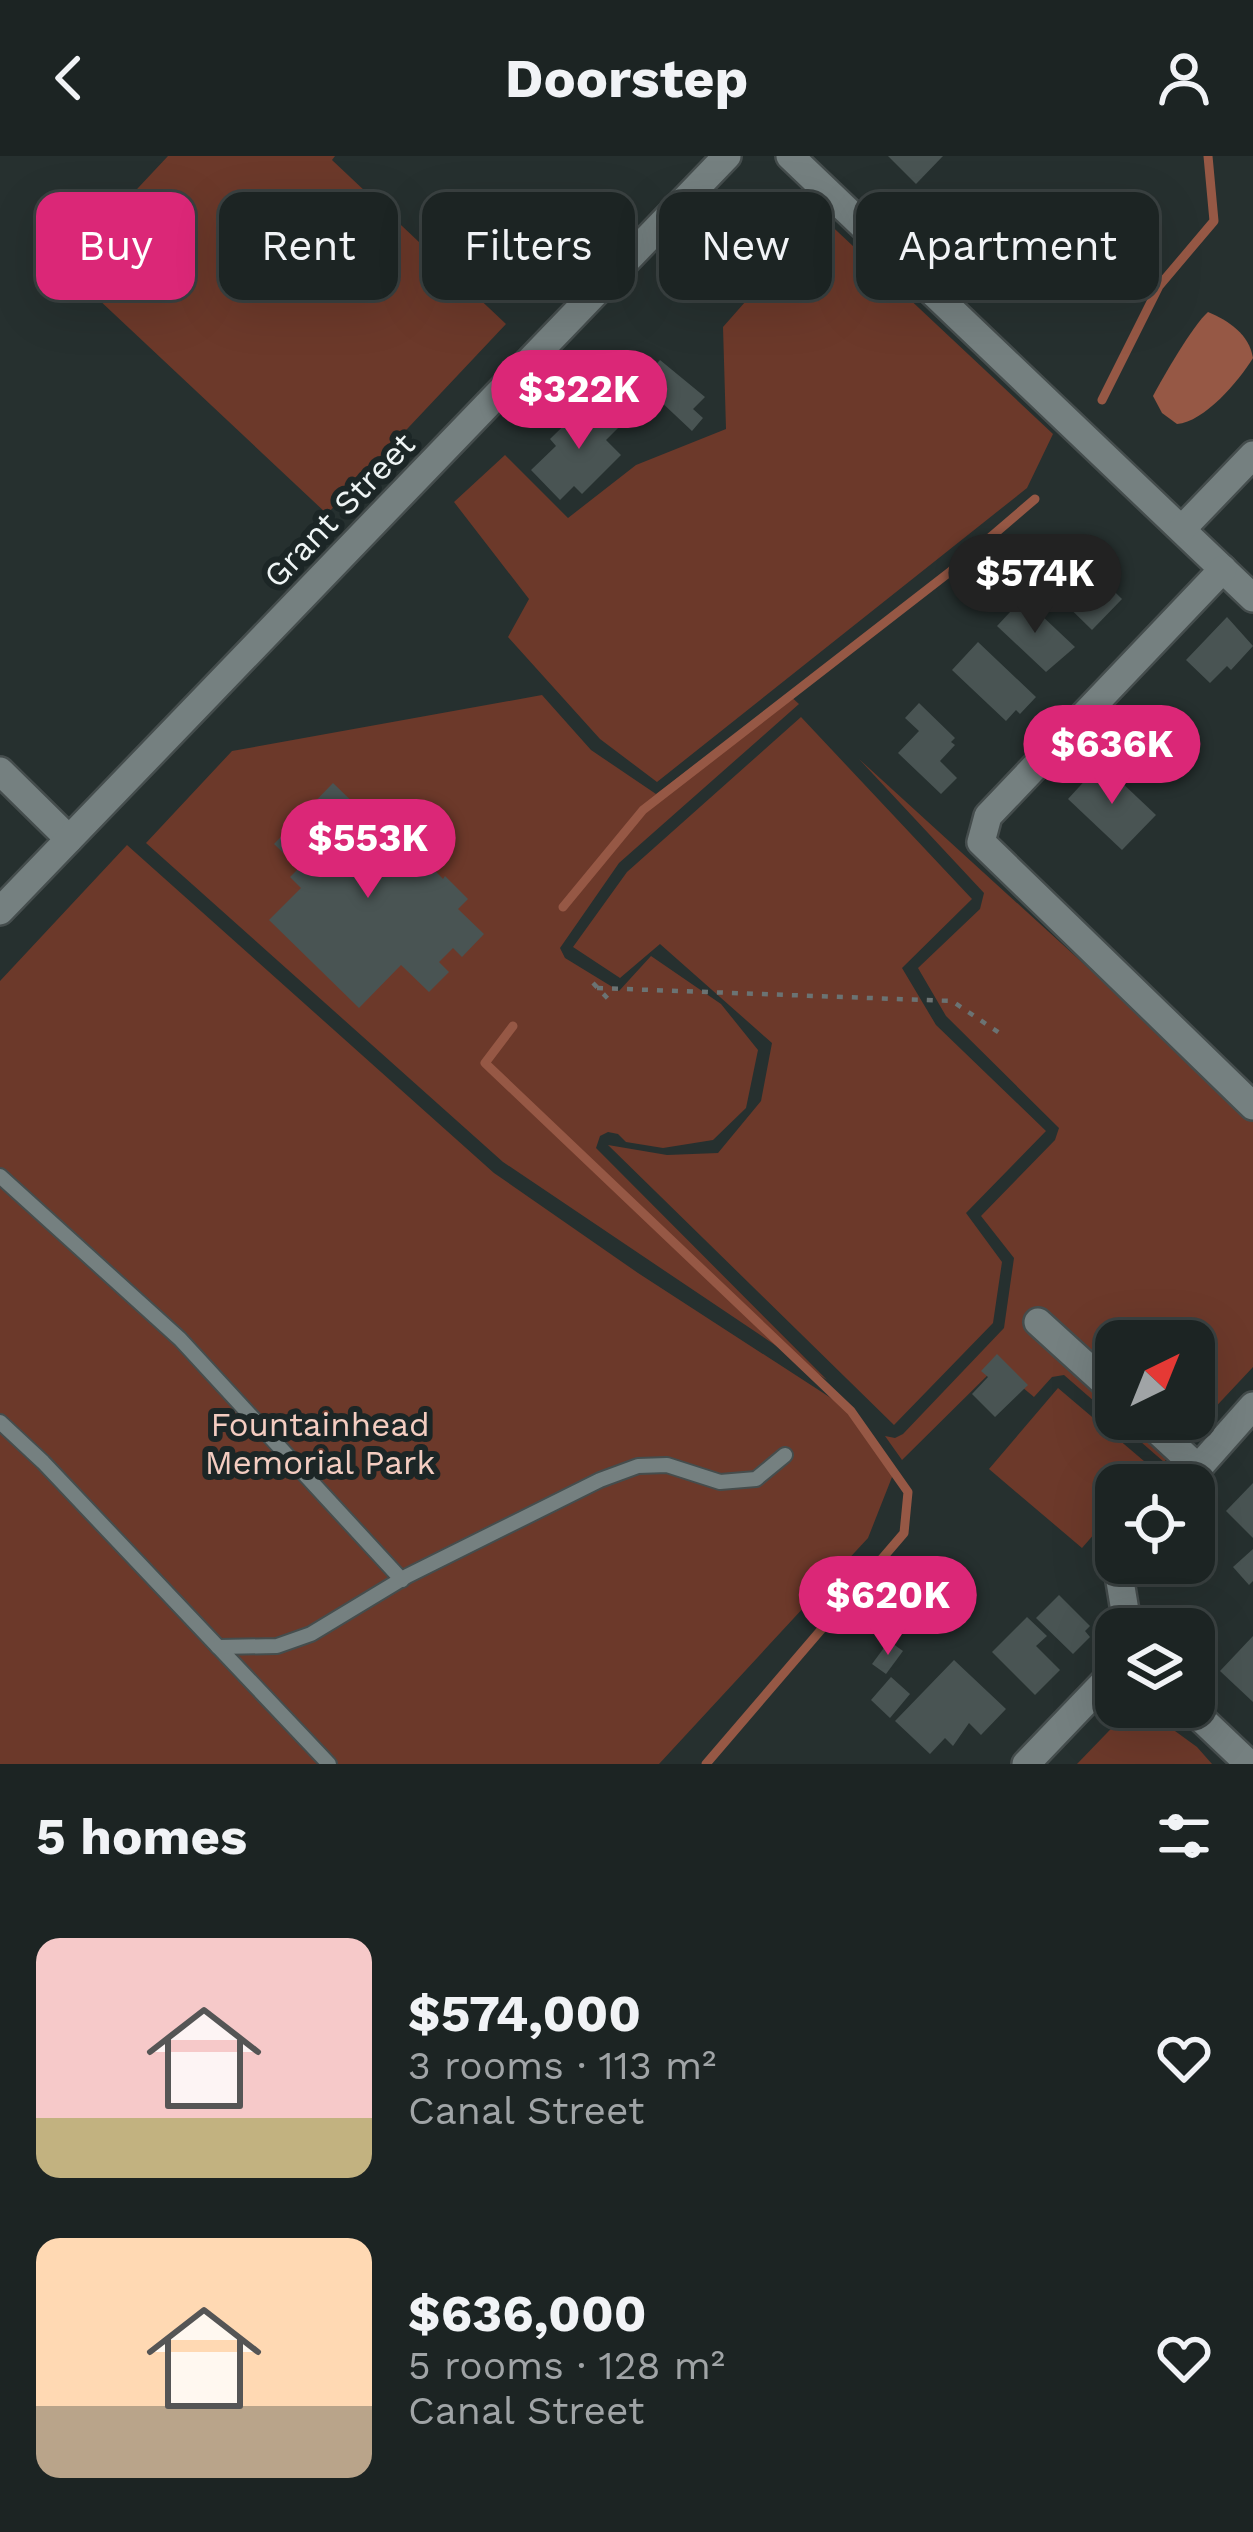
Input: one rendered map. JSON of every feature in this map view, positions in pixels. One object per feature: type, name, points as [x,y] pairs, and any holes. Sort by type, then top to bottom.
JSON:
[{"type":"street","name":"Grant Street","points":[[0,911],[727,156]]},
{"type":"street","points":[[790,156],[1253,598]]},
{"type":"street","points":[[1182,529],[1253,455]]},
{"type":"street","points":[[1223,569],[988,816],[981,842],[1253,1106]]},
{"type":"street","points":[[0,771],[69,839]]},
{"type":"street","points":[[1038,1322],[1095,1374]]},
{"type":"street","points":[[1202,1464],[1253,1406]]},
{"type":"street","points":[[1162,1440],[1181,1464]]},
{"type":"street","points":[[1026,1764],[1095,1692]]},
{"type":"street","points":[[1212,1728],[1249,1764]]},
{"type":"lane","points":[[0,1176],[180,1339],[402,1580]]},
{"type":"lane","points":[[0,1421],[329,1764]]},
{"type":"lane","points":[[218,1646],[277,1646],[311,1634],[402,1580],[600,1480],[638,1466],[667,1465],[720,1482],[756,1479],[785,1455]]},
{"type":"path","points":[[611,1002],[595,986],[952,1001],[1001,1034]]},
{"type":"green space","points":[[168,156],[335,156],[332,160],[366,192],[219,192],[219,300],[398,300],[398,222],[422,245],[422,300],[481,300],[506,324],[327,514],[99,300],[195,300],[195,192],[134,192]]},
{"type":"green space","points":[[832,226],[856,249],[856,300],[910,300],[1053,434],[1027,488],[657,782],[600,739],[508,637],[529,599],[454,502],[505,455],[568,518],[636,465],[726,429],[723,327],[747,300],[832,300]]},
{"type":"green space","points":[[788,694],[799,704],[619,863],[560,948],[565,958],[619,991],[651,956],[721,1004],[758,1050],[746,1108],[713,1140],[663,1148],[626,1142],[608,1132],[600,1136],[596,1148],[827,1380],[503,1162],[146,843],[232,751],[542,695],[591,750],[656,794]]},
{"type":"green space","points":[[801,717],[972,899],[902,968],[936,1025],[1046,1131],[966,1213],[1002,1262],[993,1323],[894,1425],[608,1145],[667,1155],[718,1153],[761,1101],[772,1043],[660,944],[620,978],[573,947],[627,872]]},
{"type":"green space","points":[[859,759],[1253,1118],[1253,1367],[1215,1408],[1215,1320],[1095,1320],[1095,1402],[1064,1375],[1052,1377],[1034,1397],[997,1366],[902,1460],[885,1436],[903,1434],[1004,1328],[1014,1258],[981,1216],[1055,1140],[1059,1128],[946,1016],[918,968],[980,909],[984,893]]},
{"type":"green space","name":"Fountainhead Memorial Park","points":[[127,845],[494,1173],[851,1411],[894,1472],[868,1538],[659,1764],[0,1764],[0,981]]},
{"type":"green space","points":[[1058,1388],[1095,1419],[1095,1440],[1119,1440],[1147,1464],[1095,1464],[1095,1533],[1082,1548],[989,1469]]},
{"type":"green space","points":[[1139,1440],[1185,1440],[1164,1462]]},
{"type":"green space","points":[[1112,1728],[1171,1728],[1212,1764],[1077,1764]]},
{"type":"shaded area","points":[[1208,312],[1237,329],[1253,358],[1209,408],[1177,424],[1162,413],[1153,396]]},
{"type":"building","points":[[888,156],[943,156],[916,184]]},
{"type":"building","points":[[660,360],[705,397],[693,409],[703,418],[692,431],[640,382]]},
{"type":"building","points":[[592,398],[620,426],[606,440],[621,455],[582,494],[574,486],[560,500],[531,470],[556,446],[550,439]]},
{"type":"building","points":[[1073,551],[1122,599],[1092,630],[1043,582]]},
{"type":"building","points":[[1023,598],[1075,647],[1046,672],[997,626]]},
{"type":"building","points":[[1227,617],[1253,646],[1231,670],[1227,666],[1210,683],[1186,660]]},
{"type":"building","points":[[978,642],[1036,697],[1006,721],[952,670]]},
{"type":"building","points":[[919,703],[955,738],[951,742],[955,745],[940,761],[957,778],[941,794],[898,753],[919,731],[905,718]]},
{"type":"building","points":[[1101,763],[1156,815],[1122,850],[1068,799]]},
{"type":"building","points":[[333,783],[365,814],[373,806],[468,899],[458,909],[484,934],[462,957],[453,948],[439,962],[449,972],[429,992],[401,965],[359,1008],[269,920],[301,888],[290,877],[299,868],[274,844]]},
{"type":"building","points":[[997,1354],[1028,1385],[995,1417],[972,1394],[988,1377],[981,1371]]},
{"type":"building","points":[[1253,1483],[1253,1538],[1226,1511]]},
{"type":"building","points":[[1253,1549],[1253,1581],[1249,1585],[1233,1567]]},
{"type":"building","points":[[1059,1595],[1090,1626],[1085,1631],[1090,1637],[1073,1654],[1036,1618]]},
{"type":"building","points":[[1027,1617],[1047,1636],[1036,1646],[1060,1670],[1035,1695],[992,1652]]},
{"type":"building","points":[[1253,1636],[1253,1702],[1220,1671]]},
{"type":"building","points":[[889,1641],[903,1651],[886,1674],[872,1664]]},
{"type":"building","points":[[954,1660],[1006,1709],[981,1735],[969,1723],[953,1746],[945,1738],[930,1754],[895,1721]]},
{"type":"building","points":[[891,1677],[910,1694],[890,1718],[871,1700]]},
{"type":"waterway","points":[[1102,400],[1159,286],[1214,221],[1208,156]]},
{"type":"waterway","points":[[563,907],[643,810],[951,571],[1035,499]]},
{"type":"waterway","points":[[513,1026],[485,1063],[851,1411],[908,1492],[904,1533],[706,1764]]}]
